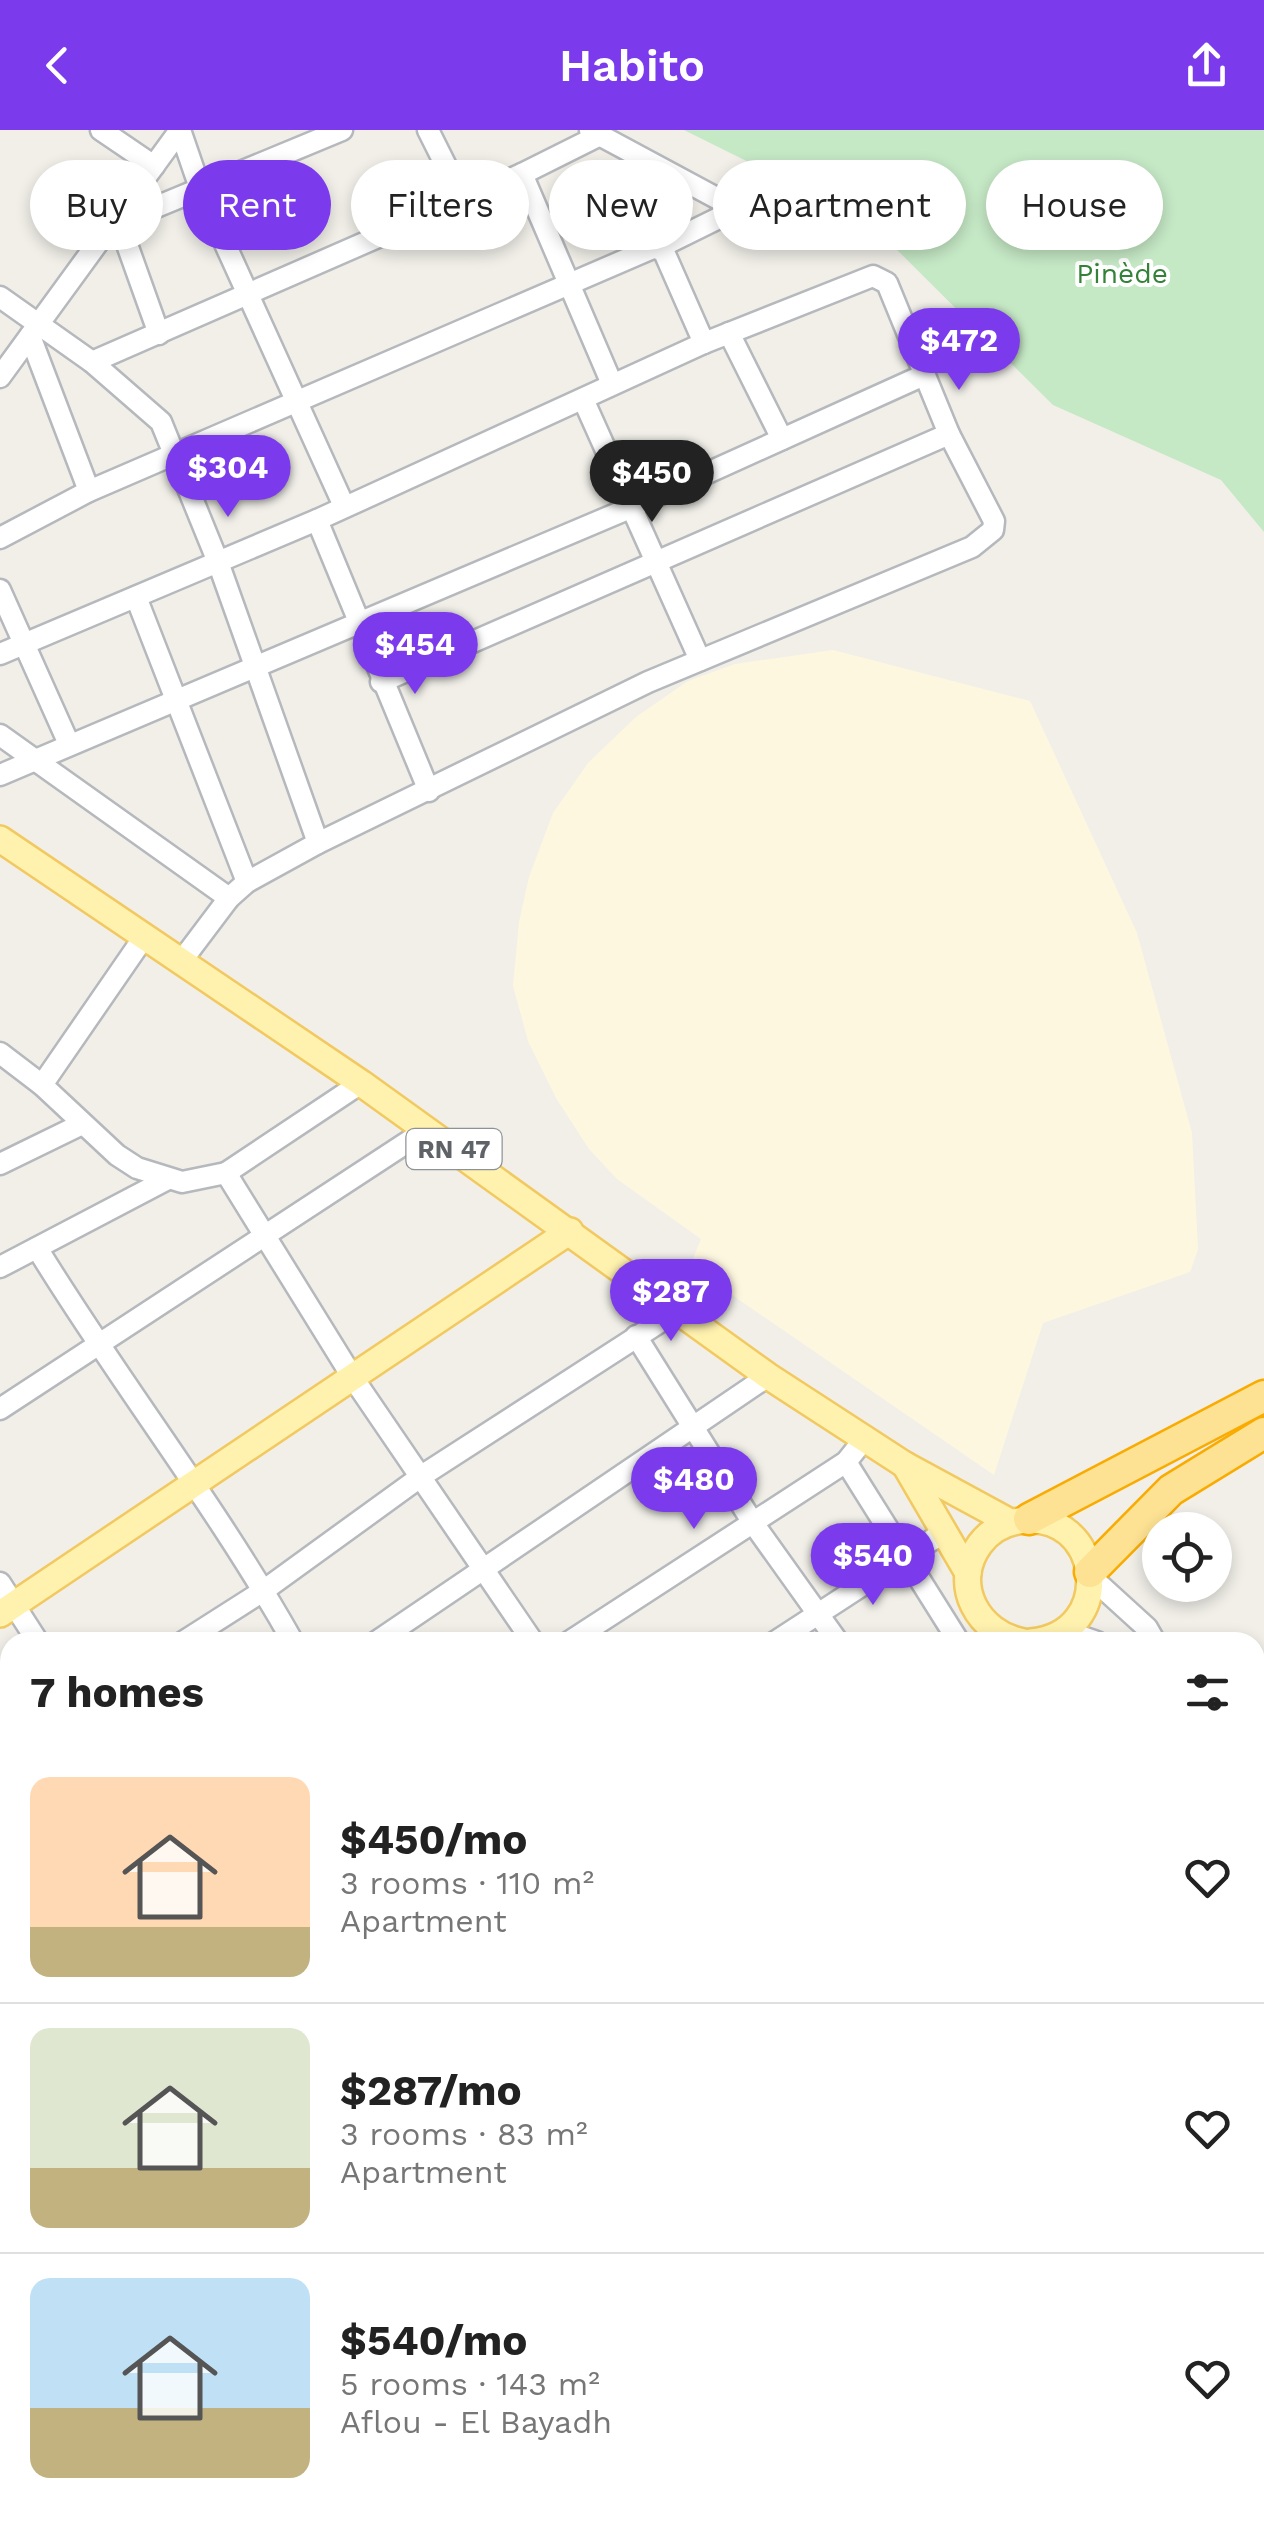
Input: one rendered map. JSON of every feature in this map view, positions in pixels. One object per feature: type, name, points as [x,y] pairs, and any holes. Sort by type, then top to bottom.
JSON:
[{"type":"highway","points":[[1019,1520],[1264,1396]]},
{"type":"highway","points":[[1091,1574],[1171,1490],[1264,1433]]},
{"type":"main road","name":"RN 47","points":[[0,839],[361,1083],[768,1376],[905,1464],[1019,1520]]},
{"type":"main road","points":[[5,1601],[196,1484],[570,1231]]},
{"type":"main road","name":"RN 47","points":[[905,1464],[968,1573]]},
{"type":"main road","points":[[989,1632],[973,1607],[968,1573],[982,1542],[1019,1520],[1046,1521],[1076,1540],[1091,1574],[1085,1608],[1064,1632]]},
{"type":"street","points":[[101,130],[145,160]]},
{"type":"street","points":[[158,160],[180,130]]},
{"type":"street","points":[[180,130],[191,160]]},
{"type":"street","points":[[274,160],[342,130]]},
{"type":"street","points":[[428,130],[443,160]]},
{"type":"street","points":[[529,170],[595,132],[647,160]]},
{"type":"street","points":[[693,185],[737,209],[693,231]]},
{"type":"street","points":[[529,190],[612,384]]},
{"type":"street","points":[[0,376],[95,250]]},
{"type":"street","points":[[127,250],[160,334]]},
{"type":"street","points":[[227,250],[344,506]]},
{"type":"street","points":[[92,362],[352,250]]},
{"type":"street","points":[[0,538],[89,491],[568,281],[654,250]]},
{"type":"street","points":[[661,250],[704,343]]},
{"type":"street","points":[[0,654],[317,520],[704,343],[877,276],[887,282],[950,434],[994,522],[988,535],[972,547],[700,660],[318,843],[247,882],[229,898],[180,963]]},
{"type":"street","points":[[0,297],[34,330],[92,362],[154,412],[176,455],[218,562],[318,843]]},
{"type":"street","points":[[34,330],[89,491]]},
{"type":"street","points":[[729,333],[782,439]]},
{"type":"street","points":[[0,775],[630,508],[924,375]]},
{"type":"street","points":[[583,399],[700,660]]},
{"type":"street","points":[[381,682],[950,434]]},
{"type":"street","points":[[317,520],[356,623],[429,791]]},
{"type":"street","points":[[0,590],[70,744]]},
{"type":"street","points":[[136,597],[247,882]]},
{"type":"street","points":[[0,735],[229,898]]},
{"type":"street","points":[[42,1085],[144,937]]},
{"type":"street","points":[[0,1054],[42,1085],[116,1156],[166,1180]]},
{"type":"street","points":[[0,1267],[166,1180],[226,1174],[361,1083]]},
{"type":"street","points":[[0,1164],[80,1125]]},
{"type":"street","points":[[0,1409],[426,1130]]},
{"type":"street","points":[[226,1174],[353,1378],[424,1475],[527,1632]]},
{"type":"street","points":[[37,1248],[97,1346],[196,1484],[287,1632]]},
{"type":"street","points":[[199,1632],[263,1592],[424,1475],[680,1309]]},
{"type":"street","points":[[636,1336],[753,1524],[831,1632]]},
{"type":"street","points":[[391,1632],[694,1430],[768,1376]]},
{"type":"street","points":[[585,1632],[846,1462],[866,1438]]},
{"type":"street","points":[[846,1462],[953,1632]]},
{"type":"street","points":[[791,1632],[944,1532]]},
{"type":"street","points":[[1091,1574],[1148,1632]]},
{"type":"street","points":[[5,1601],[30,1632]]},
{"type":"shaded area","points":[[833,650],[1030,701],[1137,933],[1192,1133],[1198,1249],[1190,1272],[1043,1323],[994,1475],[690,1266],[701,1239],[617,1179],[589,1149],[556,1098],[528,1041],[513,986],[519,922],[529,877],[553,813],[588,763],[636,717],[688,681],[735,664]]},
{"type":"green space","name":"Pinède","points":[[684,130],[1264,130],[1264,532],[1221,480],[1053,405],[897,250],[966,250],[966,160],[744,160]]}]
